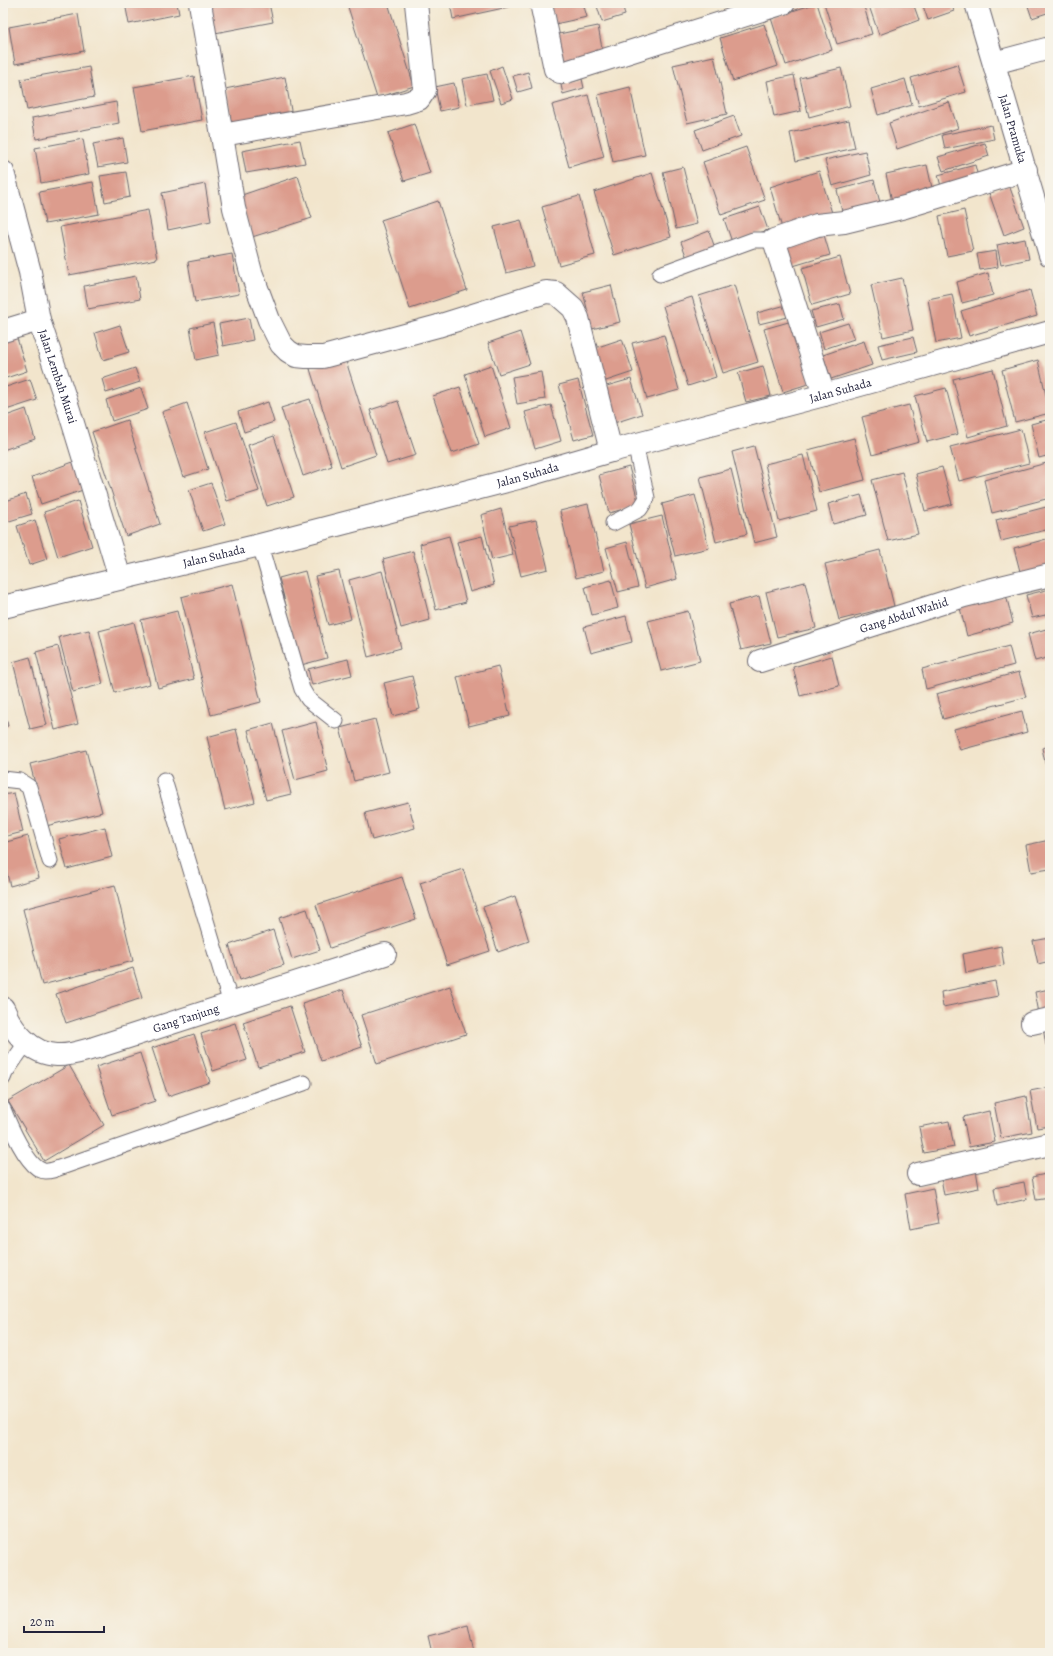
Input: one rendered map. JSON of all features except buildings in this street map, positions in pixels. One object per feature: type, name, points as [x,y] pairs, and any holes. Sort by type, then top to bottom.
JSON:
[{"type":"street","points":[[200,3],[234,208],[249,265],[269,320],[281,344],[296,356],[323,357],[438,326],[546,292],[556,293],[573,308],[578,318],[611,450]]},
{"type":"street","points":[[222,135],[413,101],[419,98],[425,90],[416,3]]},
{"type":"street","points":[[541,3],[555,69],[560,72],[566,72],[784,3]]},
{"type":"street","name":"Jalan Pramuka","points":[[976,3],[1050,255]]},
{"type":"street","points":[[994,63],[1050,48]]},
{"type":"street","points":[[824,395],[774,240],[817,225],[844,222],[905,207],[1026,170]]},
{"type":"street","name":"Jalan Lembah Murai","points":[[3,172],[30,272],[39,320],[69,410],[120,578]]},
{"type":"street","points":[[3,331],[39,320]]},
{"type":"street","name":"Jalan Suhada","points":[[3,607],[260,545],[518,478],[611,450],[824,395],[1050,332]]},
{"type":"street","name":"Gang Abdul Wahid","points":[[760,661],[964,596],[1050,575]]},
{"type":"street","name":"Gang Tanjung","points":[[3,1008],[14,1029],[26,1043],[41,1052],[57,1056],[94,1048],[386,954]]},
{"type":"street","points":[[918,1174],[1050,1144]]},
{"type":"lane","points":[[660,274],[753,240],[774,240]]},
{"type":"lane","points":[[613,524],[640,509],[647,498],[635,444]]},
{"type":"lane","points":[[260,545],[302,689],[308,699],[336,721]]},
{"type":"lane","points":[[3,779],[20,781],[29,787],[50,861]]},
{"type":"lane","points":[[164,780],[231,1004]]},
{"type":"lane","points":[[3,1078],[26,1043]]},
{"type":"lane","points":[[3,1109],[16,1139],[35,1167],[42,1171],[53,1170],[304,1083]]}]
